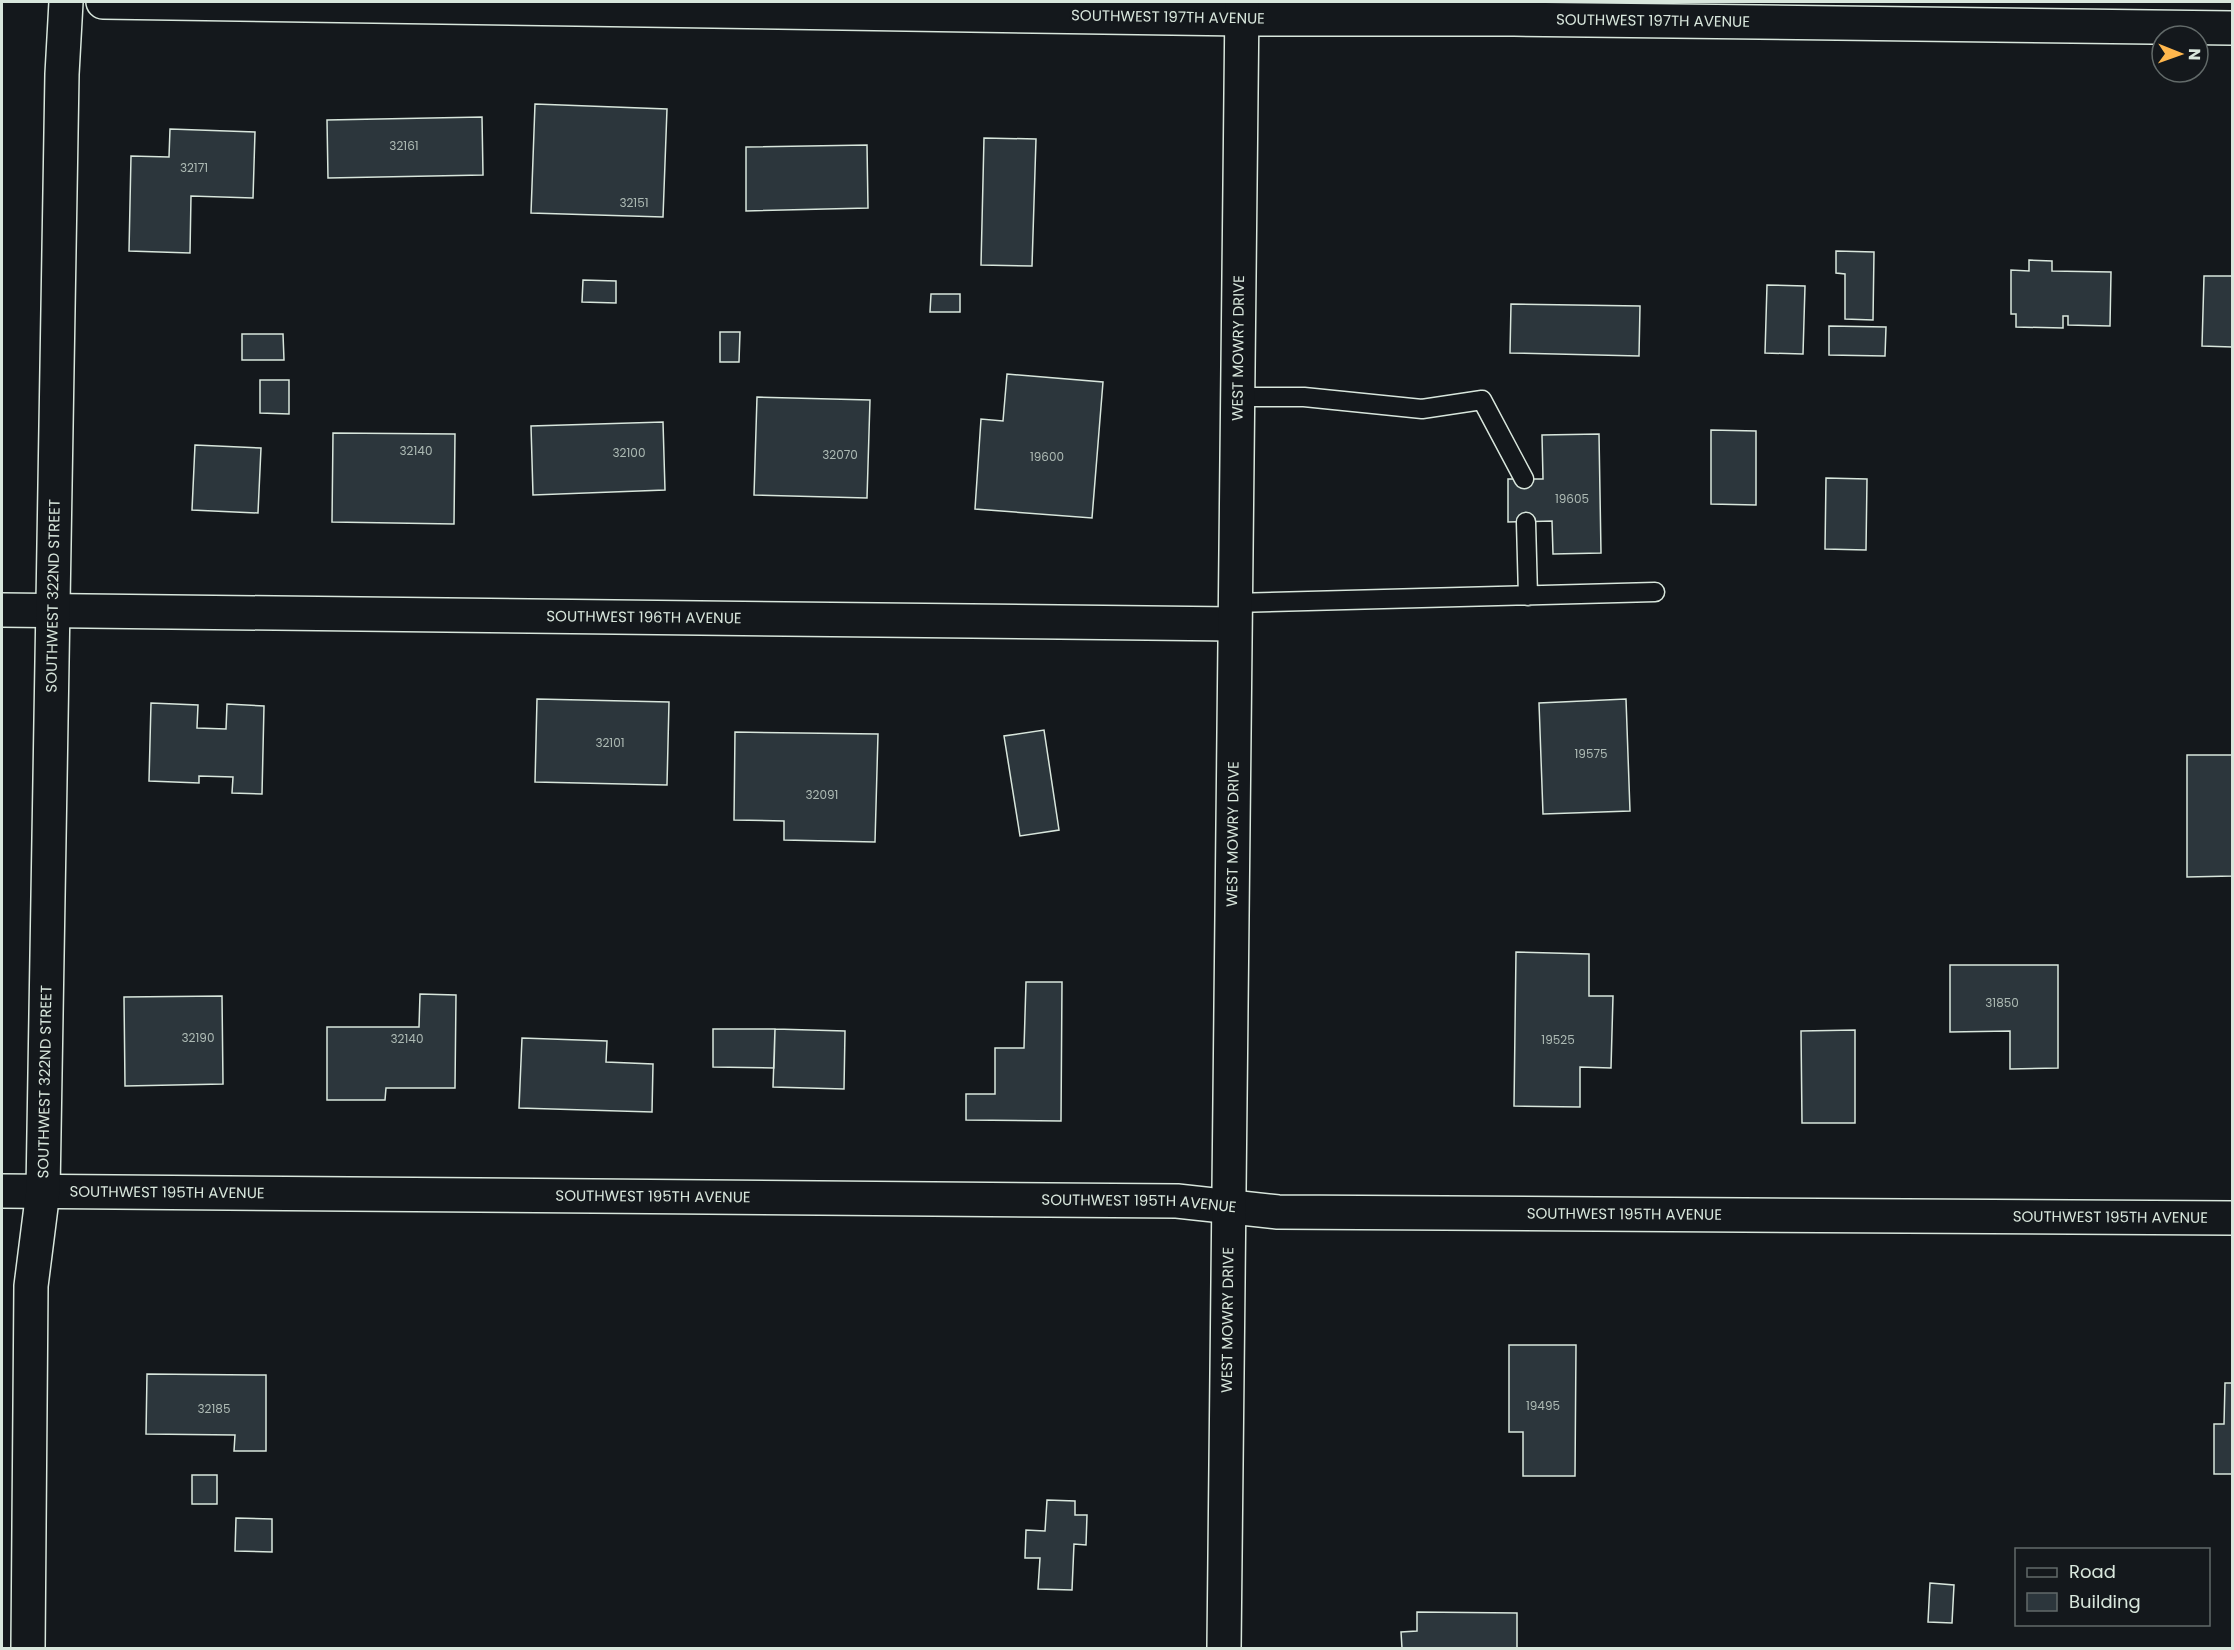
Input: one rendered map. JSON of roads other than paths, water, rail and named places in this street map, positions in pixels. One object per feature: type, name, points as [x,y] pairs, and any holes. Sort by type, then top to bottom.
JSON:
[{"type":"street","name":"SOUTHWEST 322ND STREET","points":[[28,1648],[31,1286],[44,1191],[62,74],[66,2]]},
{"type":"street","name":"SOUTHWEST 197TH AVENUE","points":[[103,2],[1514,10],[2232,28]]},
{"type":"street","name":"WEST MOWRY DRIVE","points":[[1224,1648],[1242,10]]},
{"type":"street","name":"SOUTHWEST 196TH AVENUE","points":[[2,610],[1234,614]]},
{"type":"street","name":"SOUTHWEST 195TH AVENUE","points":[[2,1191],[1177,1201],[1290,1212],[2232,1218]]},
{"type":"lane","points":[[1239,397],[1304,397],[1422,409],[1482,400],[1524,479]]},
{"type":"lane","points":[[1526,522],[1528,596]]},
{"type":"lane","points":[[1234,614],[1528,596],[1655,592]]}]
